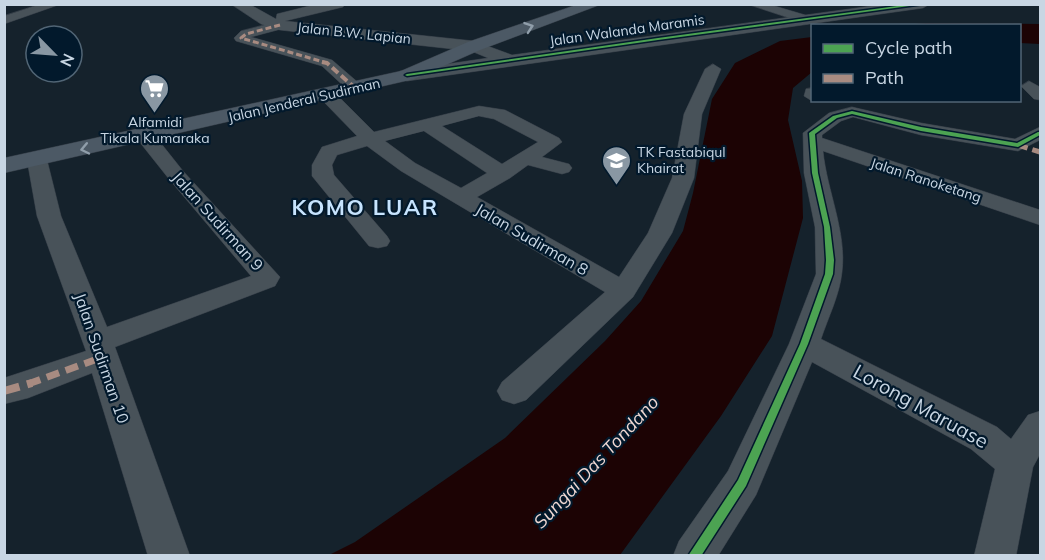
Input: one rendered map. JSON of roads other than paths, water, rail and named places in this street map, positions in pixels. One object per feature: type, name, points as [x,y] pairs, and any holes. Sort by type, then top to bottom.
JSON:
[{"type":"highway","name":"Jalan Jenderal Sudirman","points":[[4,166],[327,95],[407,75],[474,46],[595,4]]},
{"type":"street","points":[[4,20],[55,4]]},
{"type":"street","name":"Jalan B.W. Lapian","points":[[238,4],[273,23],[474,46],[510,60]]},
{"type":"street","points":[[338,4],[273,23],[241,38],[327,63],[355,88]]},
{"type":"street","points":[[753,4],[808,20]]},
{"type":"street","name":"Jalan Walanda Maramis","points":[[407,75],[924,4]]},
{"type":"street","points":[[506,35],[505,45],[530,53],[549,54]]},
{"type":"street","points":[[514,391],[623,291],[660,233],[684,178],[693,114],[713,69]]},
{"type":"street","name":"Jalan Sudirman 8","points":[[327,95],[370,139],[408,167],[623,291]]},
{"type":"street","points":[[817,102],[839,115]]},
{"type":"street","points":[[378,241],[323,176],[322,165],[329,151],[479,111],[499,114],[552,142],[503,174],[460,198]]},
{"type":"street","points":[[694,555],[742,483],[804,344],[823,293],[830,260],[827,227],[815,173],[812,141],[815,130],[844,112],[862,113],[921,129],[1041,152]]},
{"type":"street","points":[[427,124],[503,174]]},
{"type":"street","points":[[1018,146],[1041,133]]},
{"type":"street","name":"Jalan Sudirman 9","points":[[101,349],[265,280],[267,277],[176,175],[145,136]]},
{"type":"street","name":"Jalan Ranoketang","points":[[812,141],[1041,218]]},
{"type":"street","points":[[526,159],[562,168]]},
{"type":"street","name":"Jalan Sudirman 10","points":[[37,160],[49,216],[101,349],[169,555]]},
{"type":"street","name":"Lorong Maruase","points":[[804,344],[984,438],[1015,463]]},
{"type":"street","points":[[4,391],[16,389],[101,349]]},
{"type":"street","points":[[995,555],[1015,463],[1041,425]]},
{"type":"water","points":[[926,23],[1040,24],[1040,44],[1021,43],[1021,24],[915,24]]},
{"type":"water","name":"Sungai Das Tondano","points":[[811,37],[811,73],[793,88],[788,120],[802,181],[803,218],[772,336],[721,416],[620,555],[329,555],[355,542],[505,438],[605,341],[641,301],[683,231],[712,99],[735,63],[780,41]]},
{"type":"place","name":"Alfamidi Tikala Kumaraka","points":[[155,114]]},
{"type":"place","name":"TK Fastabiqul Khairat","points":[[616,186]]},
{"type":"district","name":"KOMO LUAR","points":[[365,207]]}]
